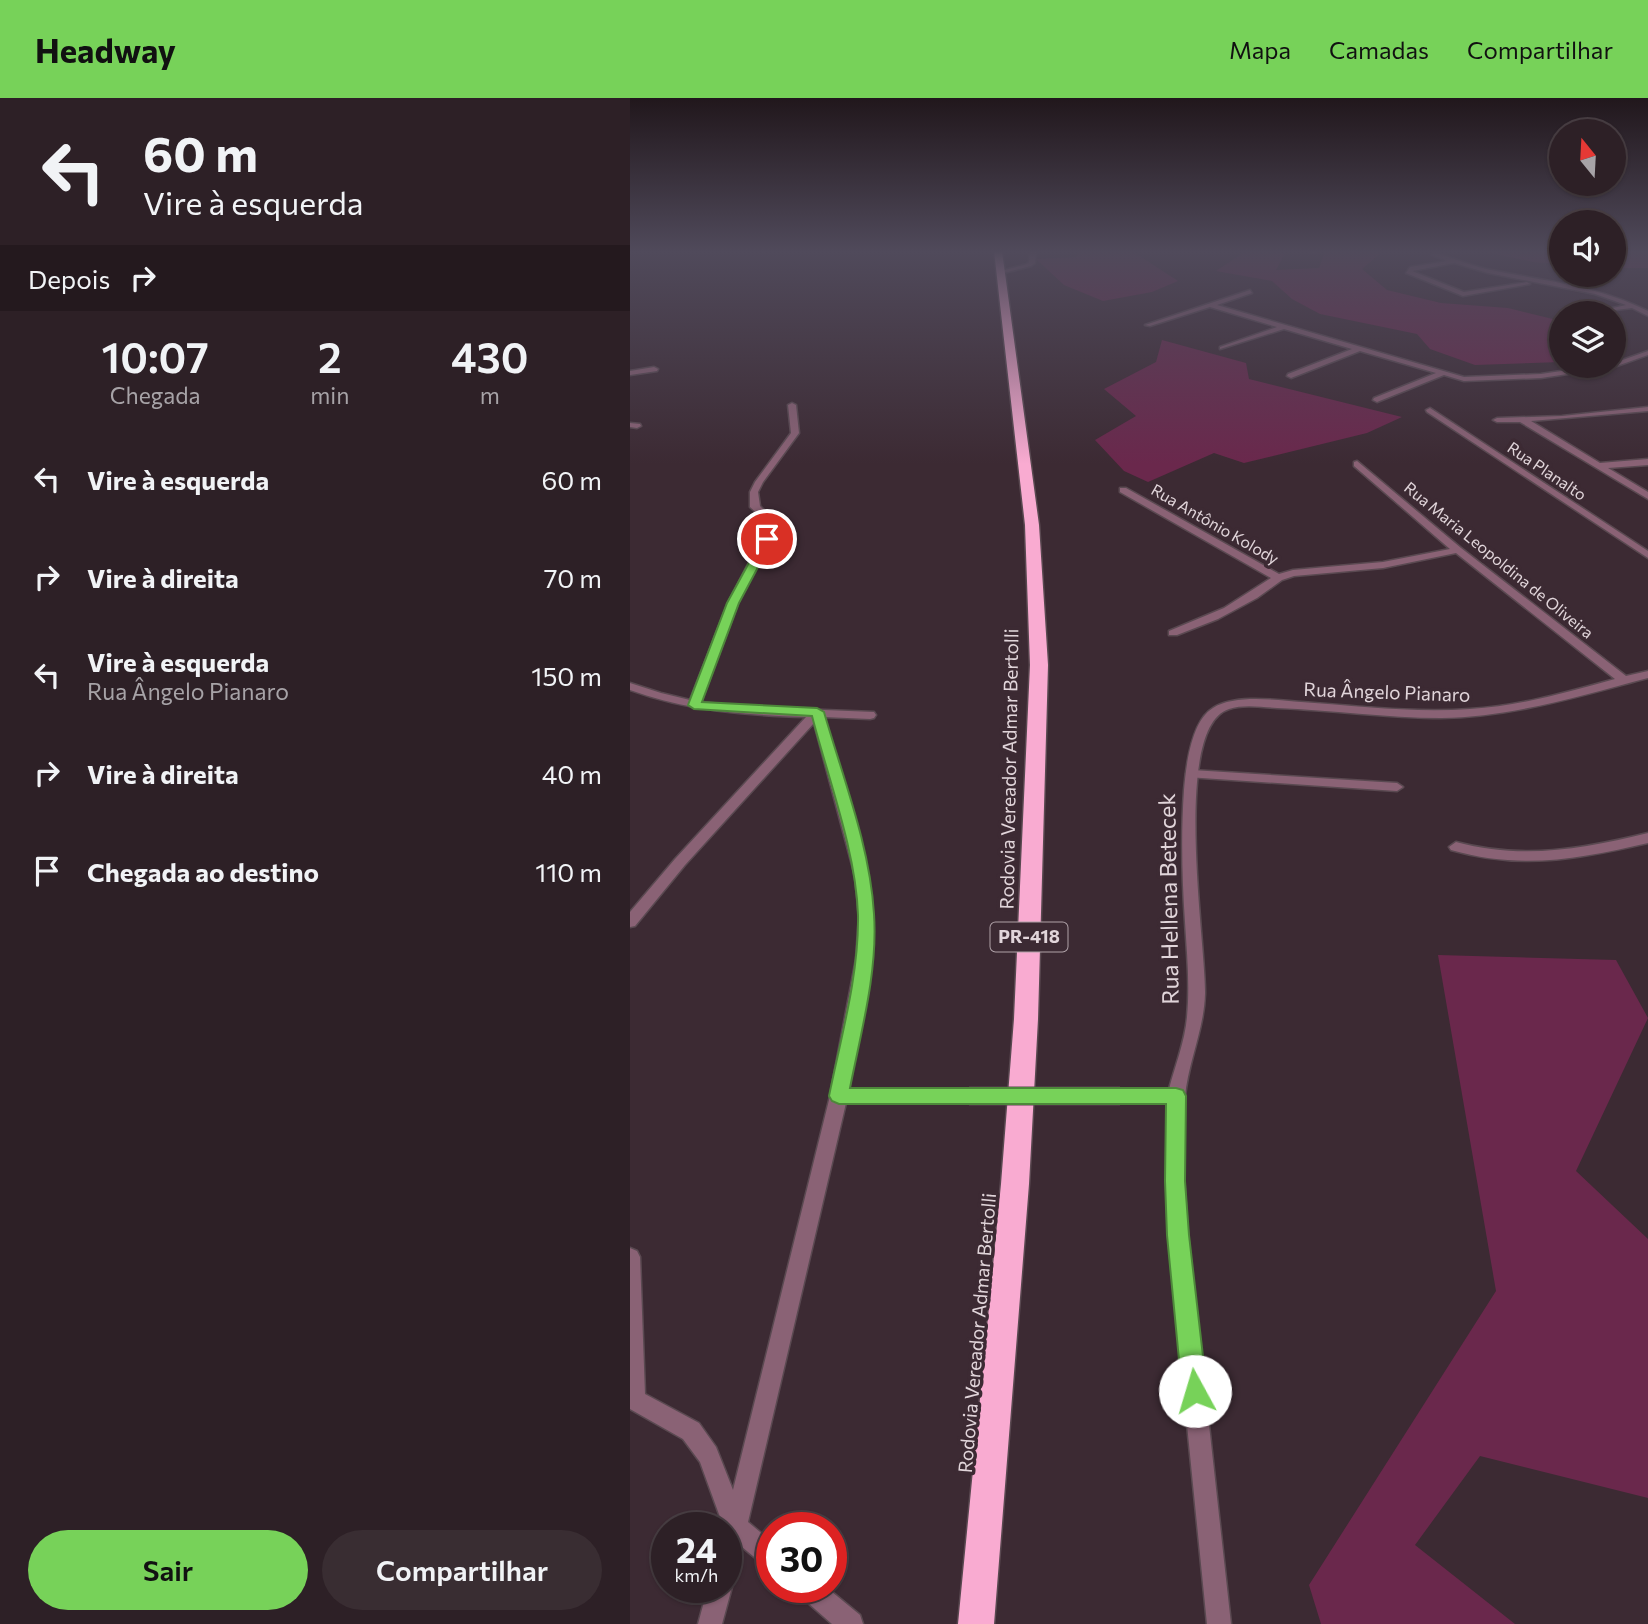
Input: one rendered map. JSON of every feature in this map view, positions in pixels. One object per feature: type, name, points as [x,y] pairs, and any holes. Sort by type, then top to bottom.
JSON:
[{"type":"highway","name":"Rodovia Vereador Admar Bertolli","points":[[976,1624],[1015,1184],[1038,731],[1039,665],[1034,552],[1006,322]]},
{"type":"street","points":[[1148,325],[1157,322]]},
{"type":"street","points":[[1267,322],[1464,379],[1489,380],[1549,374]]},
{"type":"street","points":[[1222,348],[1283,327]]},
{"type":"street","points":[[1291,376],[1358,349]]},
{"type":"street","points":[[1626,361],[1648,353]]},
{"type":"street","points":[[630,373],[654,369]]},
{"type":"street","points":[[1377,400],[1441,374]]},
{"type":"street","points":[[694,705],[733,603],[771,530],[767,518],[755,507],[754,492],[794,433],[792,405]]},
{"type":"street","points":[[1497,420],[1597,416],[1648,409]]},
{"type":"street","name":"Rua Planalto","points":[[1430,410],[1648,555]]},
{"type":"street","points":[[1523,420],[1648,496]]},
{"type":"street","points":[[1598,466],[1648,462]]},
{"type":"street","name":"Rua Maria Leopoldina de Oliveira","points":[[1357,464],[1458,550],[1623,680]]},
{"type":"street","name":"Rua Antônio Kolody","points":[[1123,490],[1278,579],[1293,573],[1403,562],[1458,550]]},
{"type":"street","points":[[1173,633],[1217,616],[1278,579]]},
{"type":"street","name":"Rua Ângelo Pianaro","points":[[1246,703],[1402,713],[1469,713],[1528,705],[1648,674]]},
{"type":"street","points":[[631,687],[694,705],[870,715]]},
{"type":"street","name":"Rua Hellena Betecek","points":[[1219,1624],[1178,1235],[1175,1181],[1176,1096],[1195,1021],[1197,992],[1189,832],[1192,774],[1206,720],[1223,706],[1246,703]]},
{"type":"street","points":[[630,922],[680,862],[817,712]]},
{"type":"street","points":[[741,1512],[839,1096],[861,980],[866,917],[863,876],[817,712]]},
{"type":"street","points":[[1192,774],[1397,787]]},
{"type":"street","points":[[1456,847],[1482,856],[1551,857],[1590,852],[1648,838]]},
{"type":"street","points":[[839,1096],[1176,1096]]},
{"type":"street","points":[[630,1257],[632,1398],[691,1431],[708,1455],[731,1512]]},
{"type":"street","points":[[742,1532],[756,1544]]},
{"type":"street","points":[[710,1624],[716,1603]]},
{"type":"street","points":[[826,1603],[850,1624]]},
{"type":"shaded area","points":[[1360,322],[1549,322],[1549,362],[1475,365],[1430,349],[1417,334]]},
{"type":"shaded area","points":[[1162,340],[1246,363],[1249,379],[1402,417],[1367,433],[1244,463],[1214,453],[1148,482],[1124,471],[1095,440],[1136,416],[1104,389],[1156,362]]},
{"type":"shaded area","points":[[1438,955],[1616,960],[1648,1018],[1576,1171],[1648,1239],[1648,1498],[1480,1456],[1415,1545],[1515,1624],[1321,1624],[1309,1585],[1496,1291]]},
{"type":"route","points":[[767,539],[733,603],[694,705],[817,712],[863,876],[866,917],[858,1001],[839,1096],[1176,1096],[1175,1181],[1178,1235],[1195,1391]]}]
